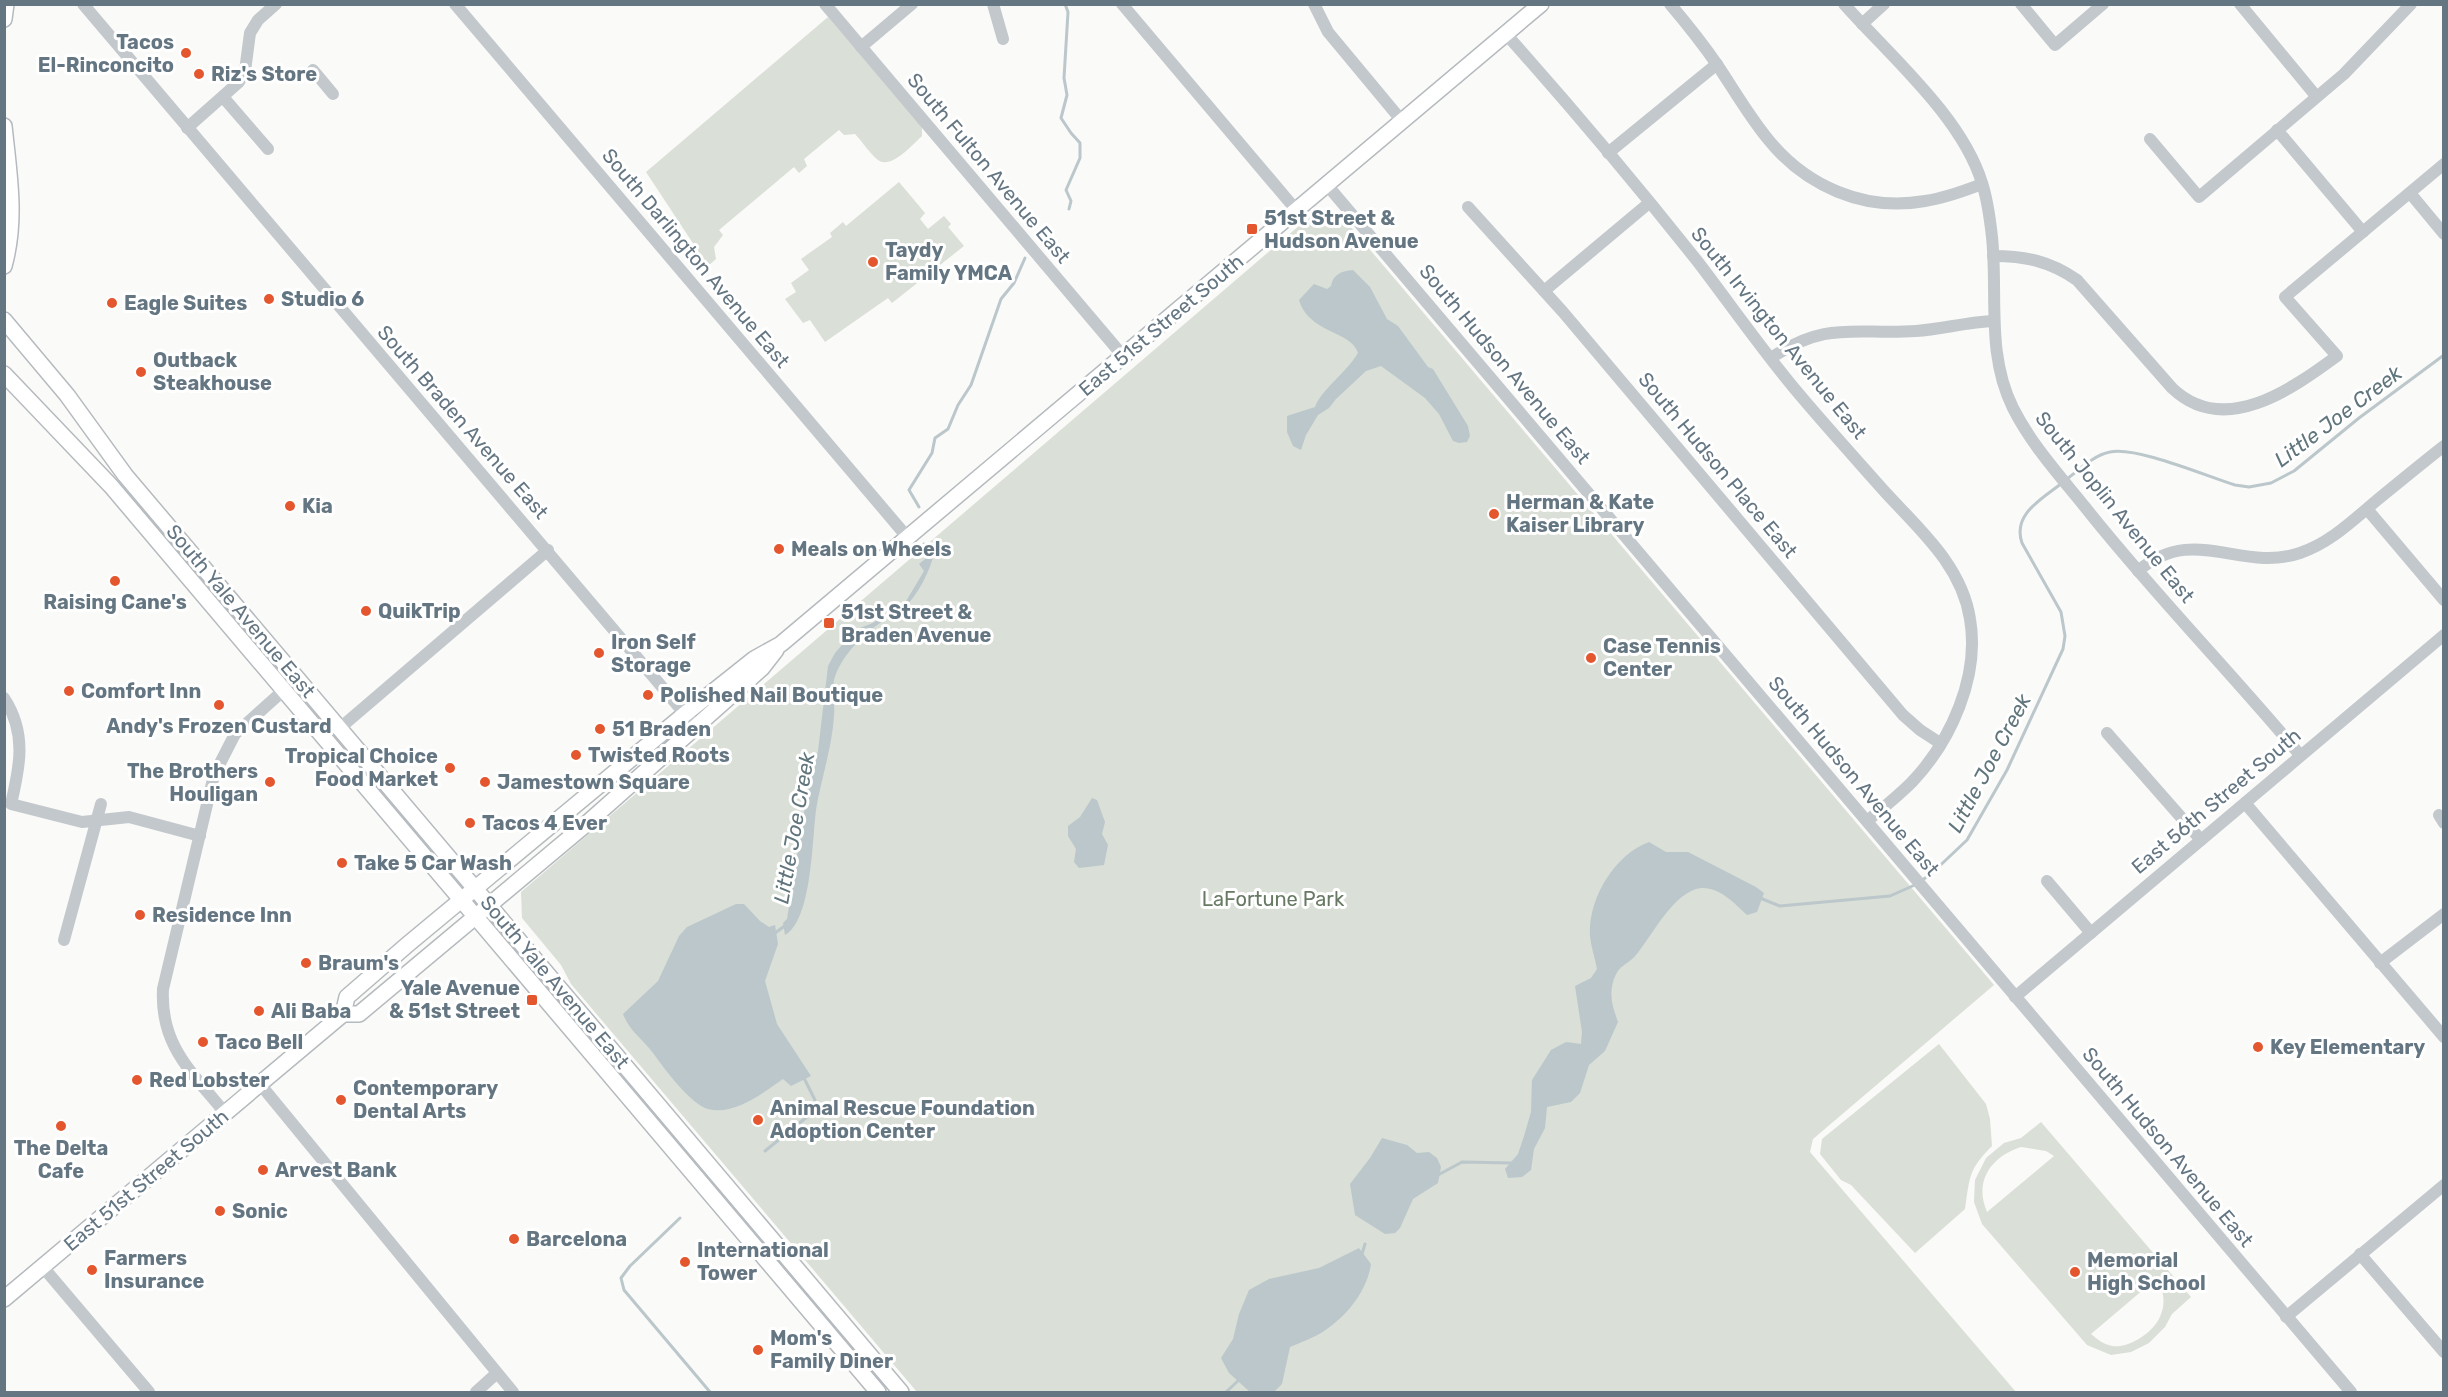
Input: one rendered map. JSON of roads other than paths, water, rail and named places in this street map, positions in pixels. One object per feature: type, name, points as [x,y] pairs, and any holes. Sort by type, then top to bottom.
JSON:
[{"type":"main road","points":[[4,19],[6,4]]},
{"type":"main road","name":"East 51st Street South","points":[[4,1299],[343,1014],[347,997],[475,888],[754,659],[781,644],[1540,4]]},
{"type":"main road","points":[[4,126],[10,238],[4,266]]},
{"type":"main road","name":"South Yale Avenue East","points":[[4,320],[67,395],[125,475],[902,1392]]},
{"type":"main road","name":"South Yale Avenue East","points":[[8,382],[111,486],[878,1392]]},
{"type":"main road","points":[[91,464],[106,451]]},
{"type":"main road","points":[[111,486],[125,475]]},
{"type":"main road","points":[[206,597],[219,586]]},
{"type":"main road","name":"East 51st Street South","points":[[343,1014],[359,1014],[585,825],[762,668],[781,644]]},
{"type":"main road","points":[[326,739],[340,728]]},
{"type":"street","name":"South Braden Avenue East","points":[[83,4],[696,727]]},
{"type":"street","points":[[187,128],[239,82],[245,71],[248,43],[253,26],[276,4]]},
{"type":"street","name":"South Darlington Avenue East","points":[[455,4],[908,538]]},
{"type":"street","name":"South Fulton Avenue East","points":[[825,4],[1123,356]]},
{"type":"street","points":[[861,46],[912,4]]},
{"type":"street","points":[[993,4],[1003,39]]},
{"type":"street","points":[[1122,4],[1297,211]]},
{"type":"street","points":[[1314,4],[1328,32],[1402,121]]},
{"type":"street","points":[[1670,4],[1717,63],[1765,136],[1781,155],[1805,174],[1837,192],[1861,200],[1898,204],[1945,197],[1982,184]]},
{"type":"street","name":"South Joplin Avenue East","points":[[1844,4],[1949,120],[1968,149],[1982,184],[1989,213],[1997,360],[2009,399],[2019,420],[2073,492],[2138,571],[2300,755]]},
{"type":"street","points":[[1862,24],[1884,4]]},
{"type":"street","points":[[2021,4],[2055,45],[2103,4]]},
{"type":"street","points":[[2240,4],[2316,96]]},
{"type":"street","points":[[2150,139],[2199,197],[2360,59],[2411,4]]},
{"type":"street","name":"South Irvington Avenue East","points":[[1506,34],[1649,203],[1812,410],[1938,550],[1963,591],[1972,629],[1971,660],[1962,696],[1940,743],[1912,782],[1867,821]]},
{"type":"street","points":[[1608,153],[1717,63]]},
{"type":"street","points":[[313,70],[333,94]]},
{"type":"street","points":[[223,97],[268,149]]},
{"type":"street","points":[[2277,130],[2363,232]]},
{"type":"street","points":[[1993,256],[2028,257],[2048,263],[2068,274],[2096,299],[2178,394],[2203,406],[2235,409],[2274,397],[2337,356],[2285,297],[2444,164]]},
{"type":"street","name":"South Hudson Avenue East","points":[[1327,184],[2351,1392]]},
{"type":"street","points":[[2410,193],[2444,234]]},
{"type":"street","points":[[1544,291],[1649,203]]},
{"type":"street","name":"South Hudson Place East","points":[[1468,207],[1544,291],[1904,715],[1920,730],[1940,743]]},
{"type":"street","points":[[1771,358],[1800,341],[1820,333],[1845,330],[1920,331],[1973,322],[1994,321]]},
{"type":"street","points":[[2138,571],[2152,559],[2181,549],[2204,549],[2262,558],[2298,554],[2323,543],[2444,446]]},
{"type":"street","points":[[2367,509],[2444,600]]},
{"type":"street","points":[[340,728],[548,550]]},
{"type":"street","name":"East 56th Street South","points":[[2015,997],[2444,635]]},
{"type":"street","points":[[225,1113],[178,1056],[162,1012],[163,989],[214,775],[228,745],[245,723],[284,690]]},
{"type":"street","points":[[4,698],[15,718],[21,746],[21,763],[11,804],[82,822],[129,817],[200,836]]},
{"type":"street","points":[[2107,733],[2201,840]]},
{"type":"street","points":[[2245,803],[2444,1037]]},
{"type":"street","points":[[64,940],[101,804]]},
{"type":"street","points":[[2047,881],[2091,933]]},
{"type":"street","points":[[2380,963],[2444,914]]},
{"type":"street","points":[[260,1084],[513,1392]]},
{"type":"street","points":[[2286,1317],[2444,1185]]},
{"type":"street","points":[[2360,1254],[2444,1352]]},
{"type":"street","points":[[43,1267],[149,1392]]},
{"type":"street","points":[[476,1392],[497,1373]]},
{"type":"waterway","name":"Little Joe Creek","points":[[1065,4],[1068,12],[1064,78],[1067,95],[1061,118],[1080,143],[1080,158],[1066,190],[1071,201],[1069,209]]},
{"type":"waterway","name":"Little Joe Creek","points":[[919,507],[909,490],[932,453],[935,438],[948,429],[958,405],[971,385],[1001,299],[1014,283],[1025,258]]},
{"type":"waterway","name":"Little Joe Creek","points":[[2067,479],[2098,456],[2122,451],[2153,457],[2235,485],[2249,487],[2271,483],[2294,471],[2359,418],[2444,355]]},
{"type":"waterway","name":"Little Joe Creek","points":[[1922,880],[1967,840],[2007,770],[2063,649],[2065,636],[2061,612],[2022,543],[2020,533],[2025,515],[2038,501],[2062,483]]},
{"type":"waterway","name":"Little Joe Creek","points":[[924,544],[930,559]]},
{"type":"waterway","name":"Little Joe Creek","points":[[1760,898],[1780,906],[1890,896],[1917,884]]},
{"type":"waterway","name":"Little Joe Creek","points":[[775,933],[786,925]]},
{"type":"waterway","name":"Little Joe Creek","points":[[765,1151],[813,1112],[815,1100],[804,1078]]},
{"type":"waterway","name":"Little Joe Creek","points":[[1438,1175],[1462,1162],[1512,1163]]},
{"type":"waterway","name":"Little Joe Creek","points":[[680,1218],[630,1266],[621,1278],[624,1290],[710,1392]]},
{"type":"waterway","name":"Little Joe Creek","points":[[1362,1254],[1365,1244]]},
{"type":"waterway","name":"Little Joe Creek","points":[[1226,1392],[1240,1379]]},
{"type":"place","name":"Tacos El-Rinconcito","points":[[186,53]]},
{"type":"place","name":"Riz's Store","points":[[199,74]]},
{"type":"place","name":"51st Street & Hudson Avenue","points":[[1252,229]]},
{"type":"place","name":"Taydy Family YMCA","points":[[873,262]]},
{"type":"place","name":"Studio 6","points":[[269,299]]},
{"type":"place","name":"Eagle Suites","points":[[112,303]]},
{"type":"place","name":"Outback Steakhouse","points":[[141,372]]},
{"type":"place","name":"Kia","points":[[290,506]]},
{"type":"place","name":"Herman & Kate Kaiser Library","points":[[1494,514]]},
{"type":"place","name":"Meals on Wheels","points":[[779,549]]},
{"type":"place","name":"Raising Cane's","points":[[115,581]]},
{"type":"place","name":"QuikTrip","points":[[366,611]]},
{"type":"place","name":"51st Street & Braden Avenue","points":[[829,623]]},
{"type":"place","name":"Iron Self Storage","points":[[599,653]]},
{"type":"place","name":"Case Tennis Center","points":[[1591,658]]},
{"type":"place","name":"Comfort Inn","points":[[69,691]]},
{"type":"place","name":"Polished Nail Boutique","points":[[648,695]]},
{"type":"place","name":"Andy's Frozen Custard","points":[[219,705]]},
{"type":"place","name":"51 Braden","points":[[600,729]]},
{"type":"place","name":"Twisted Roots","points":[[576,755]]},
{"type":"place","name":"Tropical Choice Food Market","points":[[450,768]]},
{"type":"place","name":"The Brothers Houligan","points":[[270,782]]},
{"type":"place","name":"Jamestown Square","points":[[485,782]]},
{"type":"place","name":"Tacos 4 Ever","points":[[470,823]]},
{"type":"place","name":"Take 5 Car Wash","points":[[342,863]]},
{"type":"place","name":"Residence Inn","points":[[140,915]]},
{"type":"place","name":"Braum's","points":[[306,963]]},
{"type":"place","name":"Yale Avenue & 51st Street","points":[[532,1000]]},
{"type":"place","name":"Ali Baba","points":[[259,1011]]},
{"type":"place","name":"Taco Bell","points":[[203,1042]]},
{"type":"place","name":"Key Elementary","points":[[2258,1047]]},
{"type":"place","name":"Red Lobster","points":[[137,1080]]},
{"type":"place","name":"Contemporary Dental Arts","points":[[341,1100]]},
{"type":"place","name":"Animal Rescue Foundation Adoption Center","points":[[758,1120]]},
{"type":"place","name":"The Delta Cafe","points":[[61,1126]]},
{"type":"place","name":"Arvest Bank","points":[[263,1170]]},
{"type":"place","name":"Sonic","points":[[220,1211]]},
{"type":"place","name":"Barcelona","points":[[514,1239]]},
{"type":"place","name":"International Tower","points":[[685,1262]]},
{"type":"place","name":"Farmers Insurance","points":[[92,1270]]},
{"type":"place","name":"Memorial High School","points":[[2075,1272]]},
{"type":"place","name":"Mom's Family Diner","points":[[758,1350]]},
{"type":"park label","name":"LaFortune Park","points":[[1273,899]]}]
